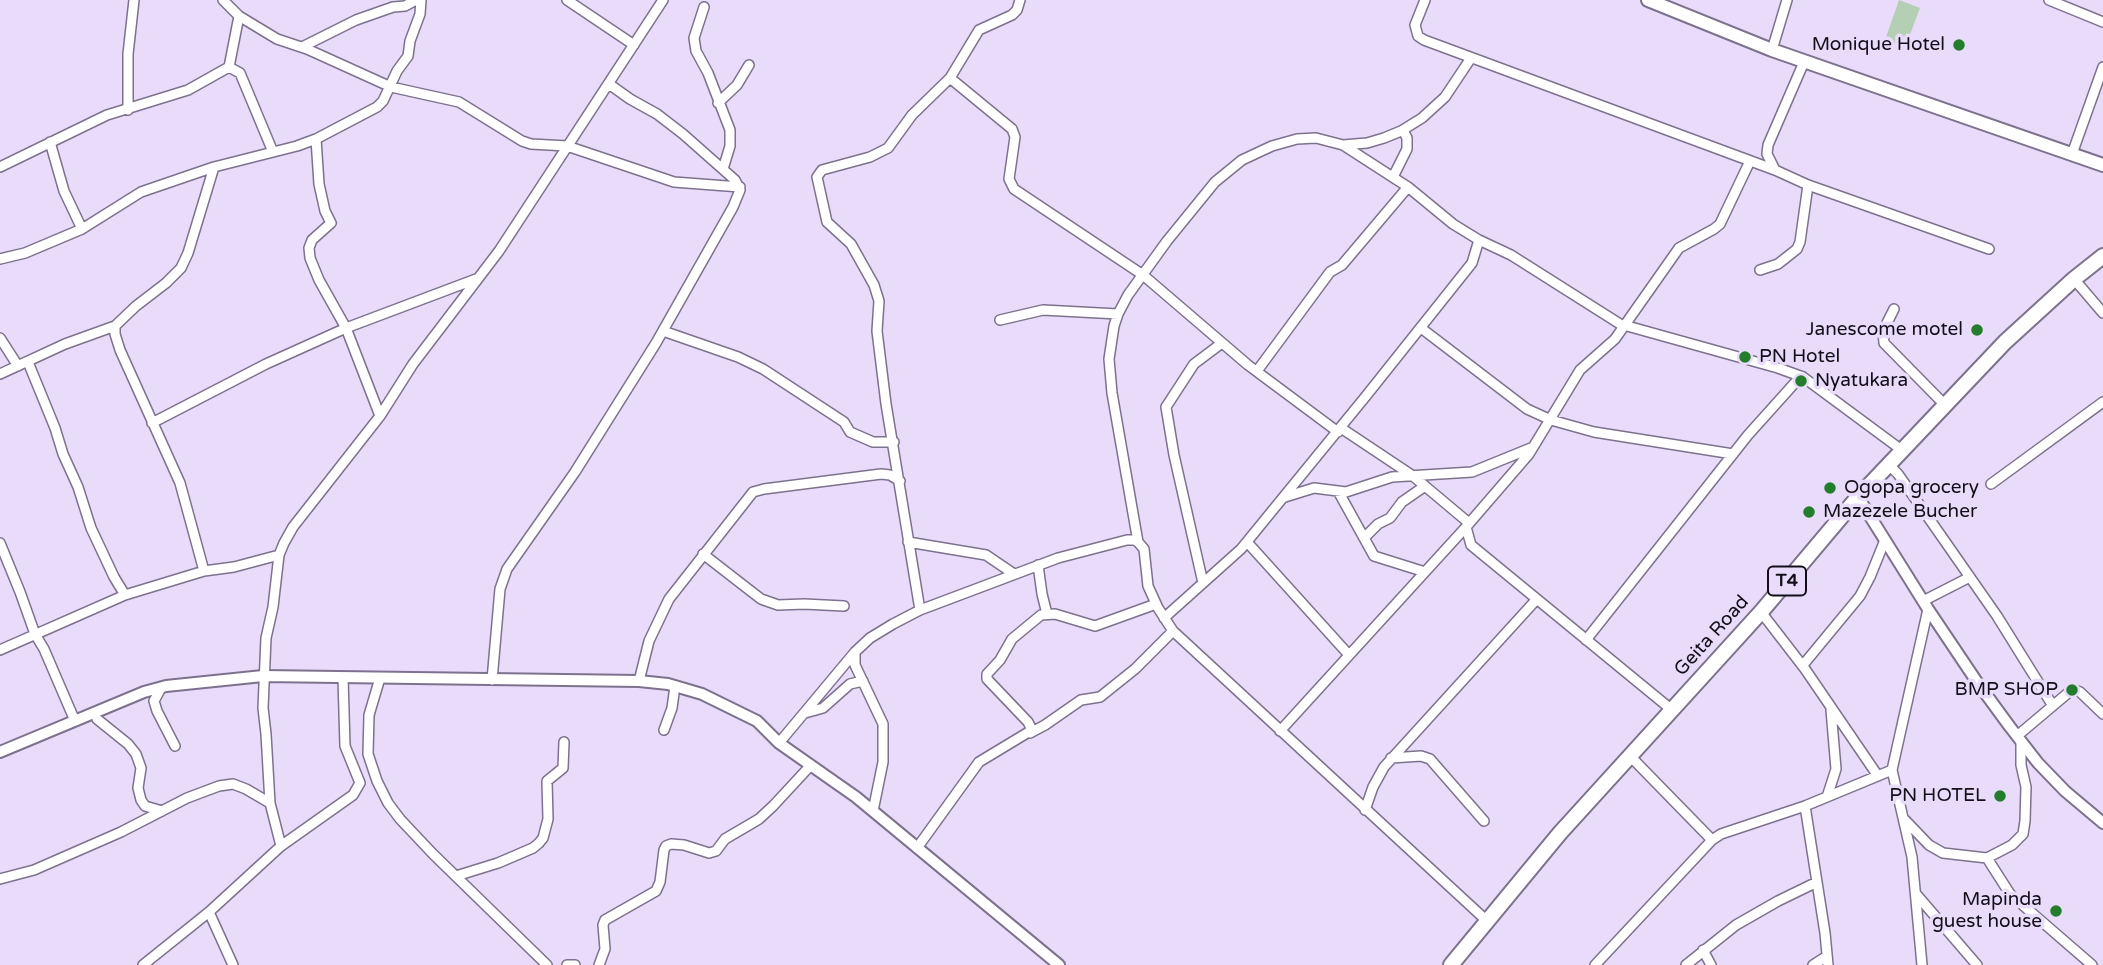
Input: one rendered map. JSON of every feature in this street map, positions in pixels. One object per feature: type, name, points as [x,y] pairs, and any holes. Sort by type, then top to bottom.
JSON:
[{"type":"highway","name":"Geita Road","points":[[1452,964],[1560,833],[1762,612],[1858,497],[2005,342],[2103,256]]},
{"type":"main road","points":[[1648,0],[1804,62],[2103,165]]},
{"type":"street","points":[[128,110],[128,54],[134,0]]},
{"type":"street","points":[[223,0],[239,16],[277,38],[391,86],[459,102],[522,141],[567,146],[674,182],[740,187]]},
{"type":"street","points":[[0,259],[25,253],[82,229],[141,192],[214,167],[297,146],[316,139],[380,104],[408,56],[410,41],[420,14],[419,0],[356,20],[302,47]]},
{"type":"street","points":[[567,0],[634,45]]},
{"type":"street","points":[[281,846],[270,803],[263,708],[266,638],[273,607],[279,555],[293,527],[380,416],[413,364],[499,251],[663,0]]},
{"type":"street","points":[[920,610],[877,331],[877,294],[851,244],[827,222],[817,177],[822,170],[870,157],[888,148],[912,115],[950,78],[979,30],[1012,15],[1020,0]]},
{"type":"street","points":[[1425,0],[1415,25],[1418,36],[1424,40],[1754,162],[1808,185],[1989,249]]},
{"type":"street","points":[[1772,50],[1787,0]]},
{"type":"street","points":[[2049,0],[2103,22]]},
{"type":"street","points":[[704,8],[694,38],[696,51],[726,117],[731,139],[723,169]]},
{"type":"street","points":[[0,167],[107,116],[188,90],[229,67],[239,16]]},
{"type":"street","points":[[1343,145],[1367,143],[1402,130],[1436,107],[1471,58]]},
{"type":"street","points":[[1280,731],[1534,447],[1580,370],[1615,339],[1681,246],[1720,224],[1754,162],[1766,150],[1804,62]]},
{"type":"street","points":[[718,103],[737,85],[749,65]]},
{"type":"street","points":[[229,67],[240,73],[273,152]]},
{"type":"street","points":[[2072,154],[2103,67]]},
{"type":"street","points":[[950,78],[1012,129],[1015,136],[1009,179],[1014,189],[1143,275],[1257,372],[1339,430],[1413,475],[1467,525],[1471,545],[1672,710]]},
{"type":"street","points":[[492,680],[500,589],[507,569],[575,472],[663,331],[739,194],[740,187],[735,180],[672,125],[609,84]]},
{"type":"street","points":[[1393,177],[1407,149],[1407,138],[1402,130]]},
{"type":"street","points":[[1487,921],[1173,631],[1148,586],[1144,549],[1138,542],[1111,382],[1111,340],[1118,314],[1128,295],[1215,182],[1242,160],[1272,146],[1297,139],[1316,138],[1343,145],[1408,187],[1447,220],[1479,240],[1511,255],[1623,326],[1801,376],[1903,451]]},
{"type":"street","points":[[316,139],[319,184],[323,205],[331,223],[312,240],[310,258],[319,281],[346,328],[380,416]]},
{"type":"street","points":[[50,142],[64,191],[82,229]]},
{"type":"street","points":[[1766,150],[1775,170]]},
{"type":"street","points":[[0,374],[65,344],[116,326],[136,306],[166,283],[181,268],[188,253],[214,167]]},
{"type":"street","points":[[1760,270],[1778,264],[1797,249],[1808,185]]},
{"type":"street","points":[[1257,372],[1330,272],[1342,265],[1408,187]]},
{"type":"street","points":[[1164,618],[1247,542],[1472,263],[1479,240]]},
{"type":"street","points":[[152,424],[258,368],[346,328],[477,278]]},
{"type":"street","points":[[2074,279],[2103,313]]},
{"type":"street","points":[[1894,309],[1884,331],[1884,343],[1945,405]]},
{"type":"street","points":[[1000,320],[1043,310],[1118,314]]},
{"type":"street","points":[[116,326],[115,334],[120,351],[183,493],[204,572]]},
{"type":"street","points":[[1421,328],[1527,409],[1551,420],[1594,432],[1733,454]]},
{"type":"street","points":[[663,331],[727,353],[763,369],[844,422],[850,432],[873,442],[894,442]]},
{"type":"street","points":[[0,338],[23,364],[55,428],[91,528],[125,595]]},
{"type":"street","points":[[1203,583],[1166,407],[1194,364],[1222,343]]},
{"type":"street","points":[[1586,640],[1748,435],[1801,376]]},
{"type":"street","points":[[1991,484],[2103,402]]},
{"type":"street","points":[[1283,498],[1319,487],[1350,491],[1392,477],[1472,472],[1534,447]]},
{"type":"street","points":[[1889,465],[1997,616],[2053,706]]},
{"type":"street","points":[[639,681],[649,641],[669,599],[751,495],[757,491],[881,474],[890,475],[900,481]]},
{"type":"street","points":[[1364,538],[1390,517],[1402,502],[1425,486]]},
{"type":"street","points":[[1338,491],[1377,558],[1425,572]]},
{"type":"street","points":[[1858,497],[1977,682],[2019,739],[2065,791],[2103,822]]},
{"type":"street","points":[[779,743],[855,652],[870,638],[920,610],[1087,549],[1127,540],[1138,542]]},
{"type":"street","points":[[1802,665],[1860,596],[1885,540]]},
{"type":"street","points":[[908,542],[986,555],[1014,574]]},
{"type":"street","points":[[1247,542],[1349,655]]},
{"type":"street","points":[[0,543],[34,634],[44,649],[75,721]]},
{"type":"street","points":[[703,554],[761,599],[778,605],[844,606]]},
{"type":"street","points":[[0,650],[125,595],[204,572],[279,555]]},
{"type":"street","points":[[1038,565],[1047,614]]},
{"type":"street","points":[[1922,965],[1912,857],[1892,770],[1926,605],[1970,577]]},
{"type":"street","points":[[1365,810],[1378,776],[1391,758],[1536,600]]},
{"type":"street","points":[[1030,733],[1032,730],[1028,722],[988,681],[987,676],[1012,639],[1037,618],[1047,614],[1095,625],[1156,604]]},
{"type":"street","points":[[1762,612],[1878,776]]},
{"type":"street","points":[[917,848],[979,762],[1045,725],[1081,700],[1100,697],[1135,670],[1173,631]]},
{"type":"street","points":[[855,652],[855,665],[883,724],[883,762],[873,811]]},
{"type":"street","points":[[0,752],[144,691],[263,676],[639,681],[675,686],[702,694],[757,721],[779,743],[873,811],[1059,965]]},
{"type":"street","points":[[143,965],[209,912],[281,846],[348,800],[360,785],[345,747],[343,678]]},
{"type":"street","points":[[380,678],[369,715],[368,744],[370,763],[377,781],[400,819],[546,964]]},
{"type":"street","points":[[804,713],[823,708],[850,684],[863,681]]},
{"type":"street","points":[[664,730],[672,708],[675,686]]},
{"type":"street","points":[[161,688],[154,701],[175,746]]},
{"type":"street","points":[[2019,739],[2053,706],[2075,690],[2103,714]]},
{"type":"street","points":[[1827,797],[1836,769],[1831,709]]},
{"type":"street","points":[[97,719],[136,754],[141,768],[138,788],[141,800],[145,806],[162,811]]},
{"type":"street","points":[[1903,819],[1929,845],[1943,853],[1987,858],[2012,845],[2023,834],[2026,787],[2019,739]]},
{"type":"street","points":[[456,876],[498,863],[539,843],[548,819],[547,781],[563,768],[564,742]]},
{"type":"street","points":[[1391,758],[1421,756],[1430,759],[1484,821]]},
{"type":"street","points":[[1630,756],[1712,840]]},
{"type":"street","points":[[599,965],[605,949],[605,920],[656,891],[666,846],[684,845],[709,853],[716,851],[724,839],[759,818],[773,806],[811,765]]},
{"type":"street","points":[[1595,965],[1712,840],[1733,828],[1805,806],[1892,770]]},
{"type":"street","points":[[0,879],[34,870],[219,786],[240,787],[270,803]]},
{"type":"street","points":[[1805,806],[1827,960],[1813,965]]},
{"type":"street","points":[[1987,858],[2010,894],[2092,965]]},
{"type":"street","points":[[1686,965],[1756,913],[1817,882]]},
{"type":"street","points":[[1916,894],[1977,965]]},
{"type":"street","points":[[209,912],[233,965]]},
{"type":"street","points":[[1703,950],[1711,965]]},
{"type":"street","points":[[567,965],[575,965]]},
{"type":"green space","points":[[1899,0],[1920,8],[1905,48],[1885,40]]},
{"type":"place","name":"Monique Hotel","points":[[1959,45]]},
{"type":"place","name":"Janescome motel","points":[[1977,330]]},
{"type":"place","name":"PN Hotel","points":[[1745,357]]},
{"type":"place","name":"Nyatukara","points":[[1801,381]]},
{"type":"place","name":"Ogopa grocery","points":[[1830,488]]},
{"type":"place","name":"Mazezele Bucher","points":[[1809,512]]},
{"type":"place","name":"BMP SHOP","points":[[2072,690]]},
{"type":"place","name":"PN HOTEL","points":[[2000,796]]},
{"type":"place","name":"Mapinda guest house","points":[[2056,911]]}]
